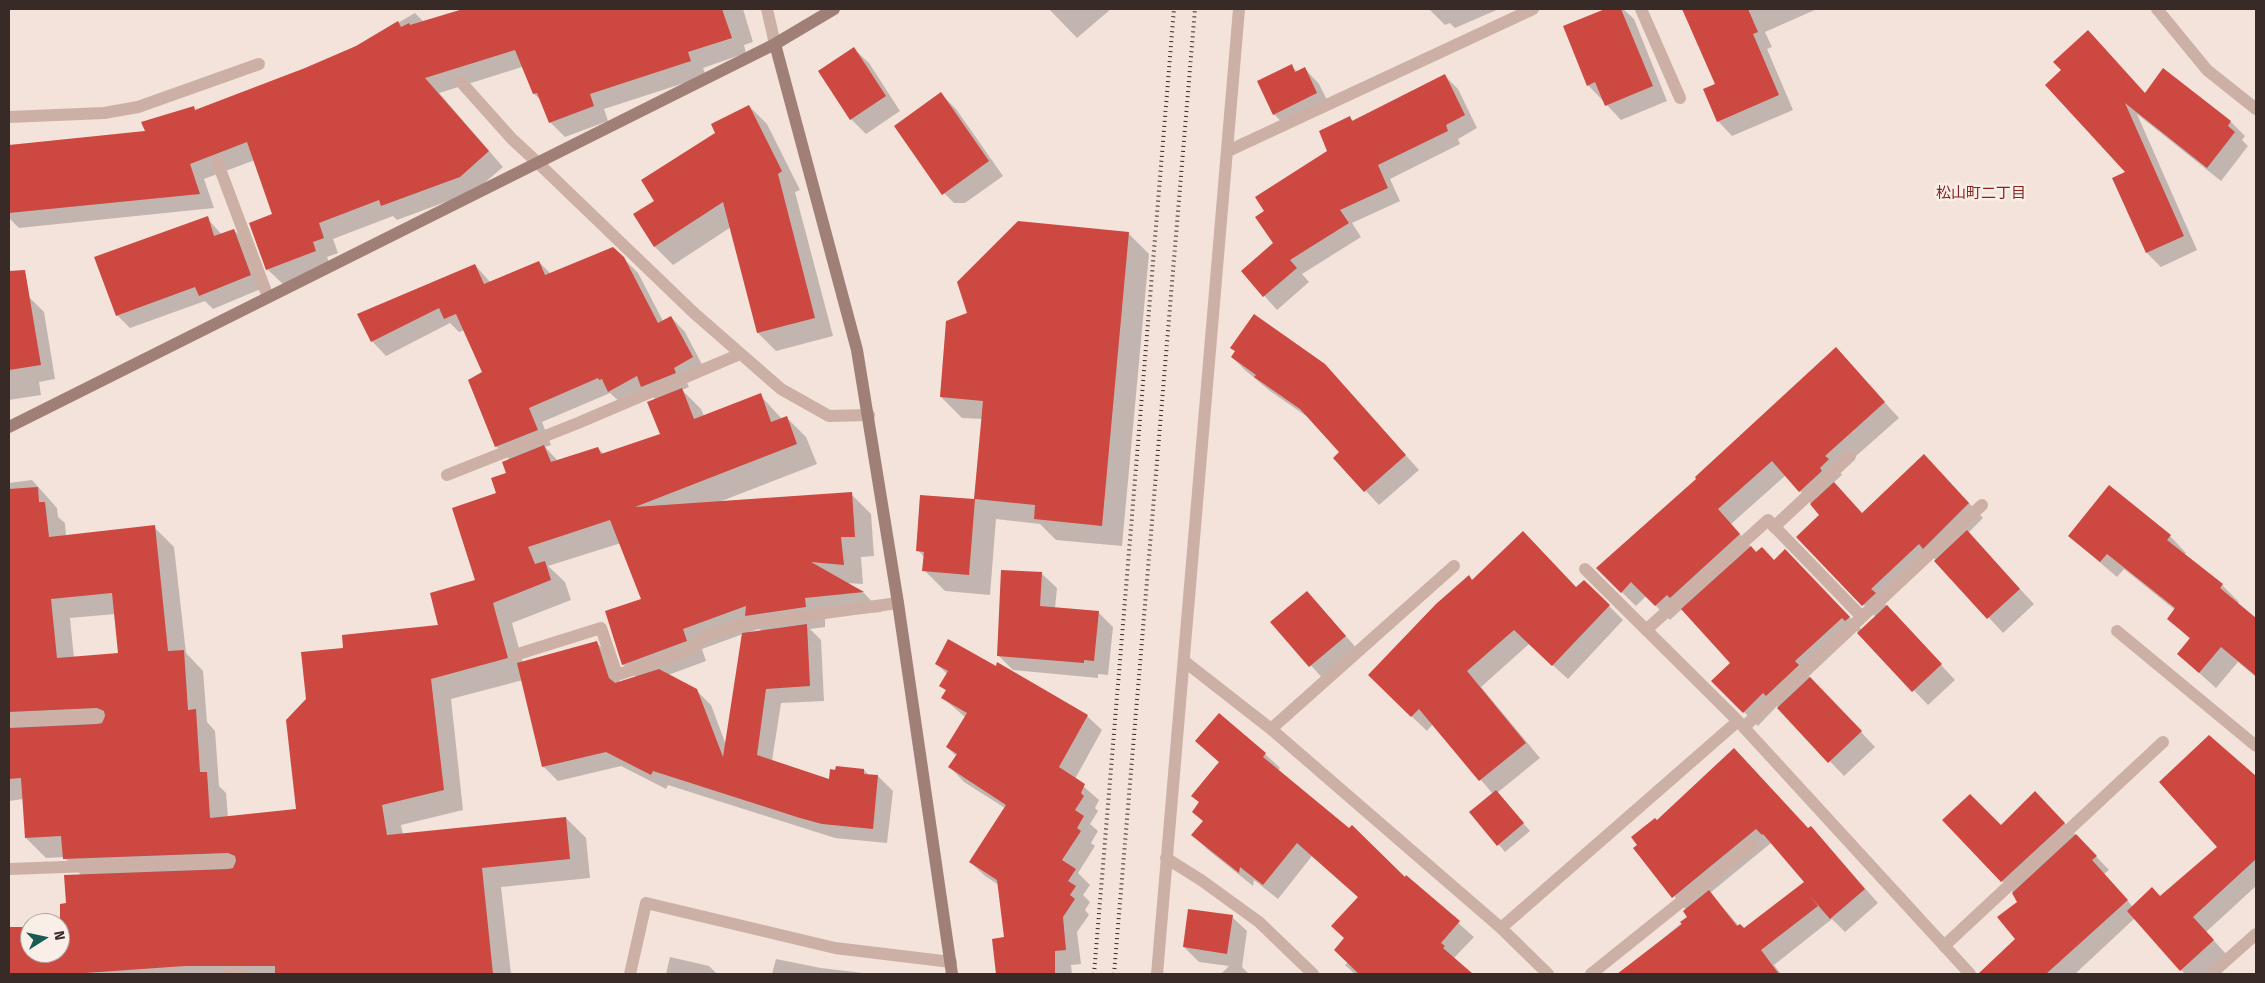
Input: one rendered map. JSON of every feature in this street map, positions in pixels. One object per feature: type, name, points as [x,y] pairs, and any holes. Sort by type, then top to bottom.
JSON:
[{"type":"street","points":[[630,974],[646,902],[835,948],[952,968],[898,603],[857,350],[767,9]]},
{"type":"street","points":[[9,427],[775,44],[834,9]]},
{"type":"street","points":[[1157,974],[1239,9]]},
{"type":"street","points":[[1228,151],[1533,9]]},
{"type":"street","points":[[1641,9],[1680,98]]},
{"type":"street","points":[[2157,9],[2207,70],[2256,109]]},
{"type":"street","points":[[9,117],[104,113],[138,107],[259,64]]},
{"type":"street","points":[[461,82],[512,139],[694,313],[781,388],[829,416],[869,415]]},
{"type":"street","points":[[217,161],[268,297]]},
{"type":"street","points":[[447,475],[578,423],[740,354]]},
{"type":"street","points":[[1774,527],[1850,456]]},
{"type":"street","points":[[1501,928],[1741,724],[1982,505]]},
{"type":"street","points":[[1646,630],[1768,520],[1861,616]]},
{"type":"street","points":[[1271,729],[1454,566]]},
{"type":"street","points":[[1585,569],[1741,724],[1970,974]]},
{"type":"street","points":[[515,655],[600,628],[617,675],[688,651],[708,634],[744,624],[898,603]]},
{"type":"street","points":[[2117,631],[2256,746]]},
{"type":"street","points":[[1184,661],[1271,729],[1501,928],[1548,974]]},
{"type":"street","points":[[9,720],[97,716]]},
{"type":"street","points":[[1944,946],[2163,742]]},
{"type":"street","points":[[1591,974],[1752,845]]},
{"type":"street","points":[[1166,858],[1201,880],[1259,922],[1314,974]]},
{"type":"street","points":[[9,869],[228,861]]},
{"type":"street","points":[[2211,974],[2256,934]]},
{"type":"street","points":[[228,974],[243,974]]},
{"type":"building","points":[[463,9],[722,9],[732,38],[688,52],[691,61],[590,94],[594,106],[549,123],[537,93],[533,94],[515,50],[425,78],[489,151],[460,177],[381,206],[379,200],[319,223],[324,238],[313,242],[316,251],[266,270],[249,223],[272,214],[247,142],[190,164],[200,194],[9,213],[9,145],[145,131],[141,122],[194,106],[195,110],[305,68],[356,46],[398,21],[401,27],[409,23],[410,25]]},
{"type":"building","points":[[1605,9],[1621,9],[1653,86],[1605,106],[1595,82],[1587,86],[1563,26]]},
{"type":"building","points":[[1682,9],[1748,9],[1758,32],[1753,34],[1779,95],[1717,122],[1703,89],[1715,84]]},
{"type":"building","points":[[2088,30],[2145,93],[2163,68],[2231,121],[2228,126],[2235,132],[2207,168],[2125,103],[2184,236],[2146,253],[2112,178],[2125,172],[2045,85],[2061,70],[2053,62]]},
{"type":"building","points":[[854,47],[886,96],[850,120],[818,71]]},
{"type":"building","points":[[1292,64],[1295,72],[1305,67],[1317,93],[1273,115],[1257,81]]},
{"type":"building","points":[[1445,74],[1465,115],[1446,125],[1448,131],[1378,165],[1388,188],[1340,210],[1349,223],[1290,260],[1297,268],[1263,297],[1241,271],[1273,243],[1255,217],[1264,211],[1255,197],[1327,151],[1319,131],[1350,116],[1352,121]]},
{"type":"building","points":[[941,92],[989,161],[942,195],[894,126]]},
{"type":"building","points":[[749,105],[782,171],[778,174],[815,318],[757,333],[723,202],[654,247],[633,214],[654,201],[641,180],[715,133],[711,124]]},
{"type":"building","points":[[208,216],[214,236],[234,229],[251,275],[199,296],[195,287],[116,316],[94,257]]},
{"type":"building","points":[[1018,221],[1129,232],[1102,526],[1034,519],[1035,505],[975,499],[969,575],[922,571],[924,552],[916,551],[920,495],[974,499],[983,401],[940,397],[946,321],[967,313],[957,282]]},
{"type":"building","points":[[613,247],[624,257],[658,323],[671,316],[693,357],[674,368],[676,373],[641,387],[637,376],[608,392],[602,379],[599,380],[598,378],[529,408],[538,430],[495,447],[468,380],[482,372],[456,314],[444,319],[439,308],[371,342],[357,314],[475,264],[484,284],[539,261],[545,275]]},
{"type":"building","points":[[25,270],[41,365],[9,370],[9,271]]},
{"type":"building","points":[[1254,314],[1325,364],[1406,455],[1364,492],[1333,458],[1339,452],[1300,409],[1254,377],[1256,375],[1231,357],[1235,351],[1230,348]]},
{"type":"building","points":[[1836,347],[1885,402],[1825,456],[1829,459],[1820,468],[1822,471],[1799,492],[1772,461],[1718,509],[1740,534],[1670,598],[1667,595],[1655,606],[1631,582],[1621,593],[1596,568],[1696,479],[1695,477]]},
{"type":"building","points":[[682,388],[694,419],[761,393],[771,422],[787,416],[797,444],[635,507],[852,492],[855,537],[841,537],[844,565],[811,562],[864,592],[805,598],[806,607],[745,616],[746,606],[683,629],[687,641],[622,665],[605,611],[641,599],[610,520],[528,547],[535,564],[545,561],[551,580],[493,603],[508,658],[431,679],[444,790],[382,805],[387,835],[566,817],[570,859],[482,868],[493,974],[275,974],[275,966],[185,966],[71,974],[9,974],[9,927],[20,927],[20,963],[70,963],[70,913],[60,913],[60,904],[66,903],[64,875],[228,869],[233,868],[236,861],[235,856],[228,853],[63,859],[61,836],[25,838],[21,778],[9,779],[9,728],[97,724],[102,723],[105,716],[104,711],[97,708],[9,712],[9,489],[38,487],[39,502],[45,502],[49,537],[155,525],[168,651],[184,650],[188,710],[196,709],[200,772],[207,772],[210,818],[296,809],[286,720],[306,699],[301,652],[343,648],[342,635],[438,625],[430,593],[475,580],[452,508],[496,493],[491,478],[506,473],[502,462],[544,445],[551,462],[598,447],[601,454],[660,434],[647,402]],"holes":[[[112,593],[118,653],[57,658],[51,599]]]},
{"type":"building","points":[[1924,454],[1969,503],[1923,549],[1919,544],[1871,589],[1876,593],[1862,606],[1796,537],[1819,515],[1810,504],[1834,482],[1862,513]]},
{"type":"building","points":[[2109,485],[2171,535],[2167,540],[2223,584],[2220,588],[2256,618],[2256,676],[2221,647],[2199,673],[2177,654],[2190,638],[2167,619],[2175,608],[2107,554],[2100,562],[2068,536]]},
{"type":"building","points":[[1967,530],[2020,589],[1987,619],[1934,561]]},
{"type":"building","points":[[1523,531],[1576,587],[1584,580],[1610,605],[1552,666],[1514,630],[1467,671],[1526,743],[1479,781],[1419,709],[1411,717],[1368,675],[1436,604],[1469,575],[1472,580]]},
{"type":"building","points":[[1751,546],[1756,552],[1762,547],[1774,560],[1785,549],[1850,617],[1845,621],[1842,618],[1795,661],[1799,665],[1766,696],[1763,693],[1743,713],[1711,681],[1730,663],[1681,609]]},
{"type":"building","points":[[1001,570],[1042,572],[1040,606],[1099,611],[1094,661],[1084,660],[1084,663],[997,656]]},
{"type":"building","points":[[1307,591],[1346,636],[1309,667],[1270,622]]},
{"type":"building","points":[[1887,605],[1942,664],[1912,692],[1857,633]]},
{"type":"building","points":[[807,624],[810,686],[766,689],[757,755],[829,779],[830,769],[835,770],[836,766],[864,769],[864,774],[878,775],[873,829],[822,824],[800,818],[653,771],[651,775],[606,752],[542,767],[517,663],[597,641],[609,678],[615,683],[659,669],[697,689],[723,757],[742,633]]},
{"type":"building","points":[[948,639],[996,666],[997,662],[1088,715],[1059,767],[1085,784],[1081,793],[1084,796],[1075,810],[1084,816],[1077,828],[1081,831],[1062,860],[1076,869],[1068,881],[1076,886],[1070,895],[1075,899],[1063,917],[1066,950],[1055,951],[1055,974],[996,974],[992,939],[1004,937],[997,880],[969,862],[1006,805],[948,767],[957,754],[946,747],[967,713],[941,698],[946,690],[939,686],[948,671],[935,664]]},
{"type":"building","points":[[1810,677],[1862,731],[1828,763],[1777,708]]},
{"type":"building","points":[[1219,713],[1266,753],[1263,757],[1349,828],[1352,825],[1405,877],[1406,875],[1460,921],[1441,943],[1445,946],[1443,948],[1473,974],[1359,974],[1334,950],[1344,938],[1331,926],[1358,897],[1297,843],[1263,885],[1240,867],[1239,873],[1191,835],[1203,821],[1192,812],[1199,802],[1191,796],[1219,762],[1195,741]]},
{"type":"building","points":[[2209,735],[2256,776],[2256,859],[2193,917],[2214,940],[2180,971],[2127,911],[2152,887],[2160,896],[2217,847],[2159,782]]},
{"type":"building","points":[[1734,748],[1808,828],[1811,826],[1865,889],[1830,919],[1809,895],[1818,906],[1761,950],[1779,974],[1617,974],[1682,924],[1680,922],[1687,917],[1683,911],[1709,890],[1737,926],[1740,924],[1744,928],[1804,882],[1763,834],[1756,829],[1672,898],[1633,848],[1637,845],[1631,837],[1655,818],[1657,820]]},
{"type":"building","points":[[1496,790],[1524,823],[1497,846],[1469,812]]},
{"type":"building","points":[[2035,791],[2065,823],[2001,882],[1942,820],[1970,794],[2001,825]]},
{"type":"building","points":[[2076,834],[2097,856],[2092,860],[2128,900],[2046,974],[1978,974],[2015,939],[1997,917],[2017,902],[2012,893]]},
{"type":"building","points":[[1188,909],[1233,915],[1227,954],[1183,947]]},
{"type":"railway","points":[[1094,974],[1174,9]]},
{"type":"railway","points":[[1114,974],[1195,9]]},
{"type":"district","name":"松山町二丁目","points":[[1981,194]]}]
